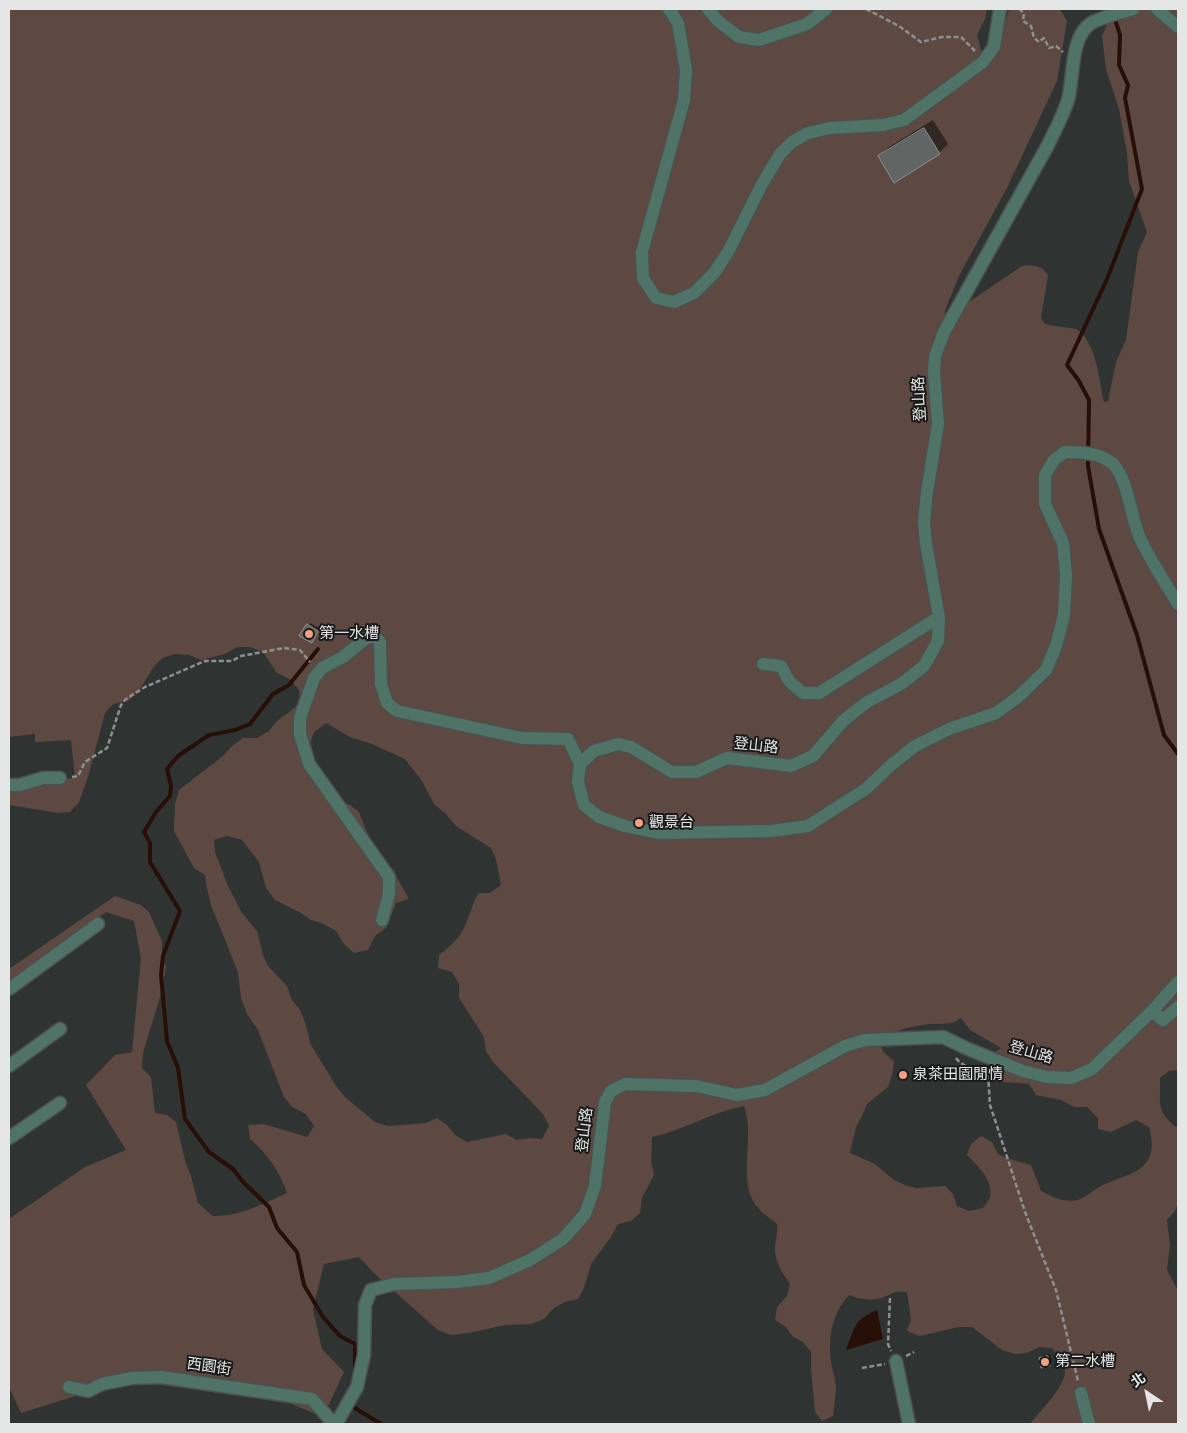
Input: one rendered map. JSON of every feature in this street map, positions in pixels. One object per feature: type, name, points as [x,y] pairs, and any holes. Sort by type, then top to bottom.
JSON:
[{"type":"street","points":[[669,9],[678,23],[686,70],[684,100],[642,252],[643,278],[656,298],[674,302],[694,293],[716,272],[762,184],[780,154],[792,142],[808,133],[830,128],[883,125],[904,120],[983,62],[994,47],[1000,9]]},
{"type":"street","points":[[708,9],[718,21],[739,37],[759,40],[807,24],[826,9]]},
{"type":"street","points":[[1157,9],[1178,27]]},
{"type":"street","name":"登山路","points":[[580,764],[594,751],[618,744],[631,747],[672,772],[696,772],[727,758],[792,766],[813,756],[844,720],[867,702],[901,684],[924,666],[938,641],[939,617],[924,522],[938,424],[934,373],[935,356],[944,332],[1062,117],[1068,98],[1079,36],[1090,24],[1129,10]]},
{"type":"street","points":[[382,920],[389,894],[389,877],[309,764],[300,734],[300,718],[314,678],[322,668],[343,657],[366,638],[374,636],[380,642],[381,684],[387,703],[397,711],[522,738],[568,738],[580,764],[578,782],[584,805],[599,817],[625,826],[658,833],[771,831],[808,826],[867,788],[891,765],[915,746],[949,729],[996,713],[1018,697],[1046,670],[1056,646],[1064,614],[1066,575],[1063,543],[1045,504],[1045,475],[1054,460],[1065,452],[1088,453],[1113,464],[1131,503],[1139,536],[1178,604]]},
{"type":"street","points":[[763,664],[781,666],[789,681],[803,693],[819,693],[939,617]]},
{"type":"street","points":[[9,785],[20,785],[43,778],[60,778]]},
{"type":"street","points":[[9,989],[98,924]]},
{"type":"street","name":"登山路","points":[[335,1424],[358,1387],[364,1355],[365,1305],[372,1290],[394,1284],[456,1282],[489,1278],[530,1260],[563,1239],[585,1214],[594,1186],[605,1102],[611,1091],[625,1084],[696,1086],[738,1095],[764,1090],[789,1078],[844,1046],[865,1040],[943,1037],[1023,1071],[1047,1077],[1071,1078],[1092,1070],[1152,1011],[1178,982]]},
{"type":"street","points":[[1152,1011],[1163,1020],[1178,1008]]},
{"type":"street","points":[[9,1066],[60,1029]]},
{"type":"street","points":[[9,1138],[60,1103]]},
{"type":"street","points":[[896,1362],[909,1424]]},
{"type":"street","name":"西園街","points":[[69,1387],[88,1391],[102,1384],[132,1378],[161,1377],[312,1399],[335,1424]]},
{"type":"street","points":[[1081,1394],[1089,1424]]},
{"type":"path","points":[[866,9],[899,26],[921,42],[942,37],[961,37],[976,53],[986,42],[994,47]]},
{"type":"path","points":[[1019,9],[1024,13],[1024,21],[1031,26],[1034,38],[1039,42],[1044,38],[1049,48],[1056,46],[1073,62]]},
{"type":"path","points":[[60,778],[78,776],[85,762],[107,748],[121,705],[126,699],[145,687],[205,661],[232,661],[241,656],[284,648],[300,650],[311,663],[322,668]]},
{"type":"path","points":[[952,1055],[960,1064],[988,1073],[990,1105],[1025,1212],[1056,1290],[1081,1394]]},
{"type":"path","points":[[862,1368],[896,1362],[888,1344],[890,1298]]},
{"type":"shaded area","points":[[9,9],[987,9],[985,19],[977,35],[982,54],[998,50],[1009,9],[1058,9],[1067,21],[1057,81],[1008,186],[959,276],[944,313],[960,308],[1022,266],[1029,265],[1040,268],[1048,275],[1041,318],[1045,324],[1076,329],[1089,343],[1096,362],[1104,402],[1108,401],[1116,362],[1126,340],[1138,252],[1147,232],[1129,181],[1127,153],[1119,109],[1106,69],[1102,36],[1110,18],[1124,9],[1178,9],[1178,1070],[1169,1071],[1160,1078],[1160,1106],[1169,1121],[1176,1127],[1178,1126],[1178,1202],[1175,1211],[1167,1220],[1170,1245],[1167,1270],[1178,1291],[1178,1424],[1030,1424],[1051,1399],[1064,1378],[1064,1365],[1052,1348],[1039,1347],[1027,1353],[1015,1354],[1002,1350],[972,1327],[959,1327],[920,1336],[907,1331],[911,1319],[907,1292],[895,1292],[871,1300],[849,1295],[843,1302],[832,1326],[830,1343],[836,1389],[833,1416],[822,1421],[815,1412],[811,1352],[803,1342],[792,1336],[786,1327],[775,1320],[777,1307],[787,1296],[790,1284],[777,1262],[775,1247],[777,1224],[759,1209],[752,1198],[748,1186],[748,1132],[744,1106],[721,1112],[652,1137],[651,1161],[654,1175],[642,1198],[640,1213],[631,1221],[618,1224],[591,1264],[584,1288],[578,1299],[565,1302],[554,1308],[544,1319],[531,1324],[505,1325],[451,1335],[438,1330],[377,1276],[359,1257],[324,1264],[313,1309],[322,1349],[344,1372],[323,1417],[289,1403],[127,1380],[21,1413],[9,1387],[9,1219],[85,1167],[126,1150],[86,1085],[115,1055],[132,1052],[141,958],[134,921],[106,912],[9,981],[9,969],[115,896],[141,905],[149,912],[162,941],[162,955],[166,967],[160,997],[143,1053],[142,1068],[151,1077],[155,1113],[167,1115],[176,1122],[198,1203],[213,1216],[241,1212],[287,1193],[272,1163],[250,1139],[248,1125],[264,1124],[307,1137],[314,1126],[306,1114],[292,1107],[284,1097],[258,1030],[247,1014],[241,998],[238,972],[211,905],[205,875],[194,868],[174,831],[175,804],[179,790],[243,738],[257,738],[269,731],[278,720],[300,704],[299,690],[290,679],[277,673],[263,652],[250,647],[237,647],[225,654],[201,660],[189,655],[175,654],[162,658],[153,668],[138,692],[128,701],[113,704],[105,713],[88,777],[79,802],[70,812],[58,813],[9,805],[9,784],[75,778],[71,740],[35,742],[35,734],[9,737]],"holes":[[[326,723],[350,737],[372,744],[405,759],[422,781],[434,804],[456,826],[491,848],[496,859],[501,885],[490,893],[479,893],[460,934],[439,955],[438,968],[452,972],[459,984],[459,998],[484,1037],[486,1051],[493,1062],[543,1114],[549,1126],[542,1139],[517,1140],[506,1134],[467,1142],[455,1135],[447,1125],[437,1118],[426,1123],[388,1126],[375,1122],[345,1097],[336,1086],[311,1045],[305,1022],[300,1010],[292,1000],[287,986],[268,966],[257,931],[242,913],[228,886],[215,852],[214,840],[227,836],[242,840],[259,862],[266,888],[275,900],[311,920],[324,924],[336,931],[344,944],[354,953],[368,950],[375,936],[386,928],[396,903],[409,899],[392,869],[382,860],[369,838],[359,812],[350,805],[339,801],[313,771],[310,744],[314,732]],[[961,1018],[970,1030],[1001,1048],[991,1055],[993,1068],[990,1080],[1029,1084],[1036,1095],[1061,1100],[1074,1107],[1087,1107],[1098,1118],[1098,1129],[1111,1132],[1136,1120],[1149,1127],[1152,1141],[1148,1160],[1135,1172],[1101,1186],[1081,1199],[1073,1201],[1063,1200],[1041,1191],[1031,1165],[998,1154],[992,1142],[981,1136],[971,1144],[967,1155],[980,1168],[990,1185],[991,1191],[990,1197],[983,1208],[969,1211],[957,1206],[953,1194],[945,1186],[916,1188],[905,1185],[894,1180],[875,1164],[850,1153],[856,1127],[867,1104],[888,1087],[892,1075],[894,1061],[883,1052],[879,1040],[904,1029],[950,1023]]]},
{"type":"shaded area","points":[[877,1310],[883,1339],[846,1350],[859,1321]]},
{"type":"building","points":[[924,128],[940,154],[894,183],[878,156]]},
{"type":"building","name":"第一水槽","points":[[307,624],[318,631],[312,643],[299,636]]},
{"type":"building","name":"第二水槽","points":[[1048,1356],[1050,1366],[1041,1368],[1039,1358]]},
{"type":"waterway","points":[[1114,16],[1120,35],[1119,65],[1128,85],[1125,98],[1142,189],[1107,279],[1067,365],[1079,381],[1089,400],[1088,466],[1099,529],[1137,635],[1164,735],[1178,754]]},
{"type":"waterway","points":[[318,649],[289,685],[273,694],[250,724],[235,730],[209,735],[178,756],[167,769],[171,786],[170,796],[156,812],[144,832],[150,843],[150,862],[180,911],[163,956],[161,975],[167,1041],[178,1068],[185,1119],[209,1152],[233,1169],[243,1182],[269,1207],[277,1228],[297,1252],[304,1285],[323,1317],[340,1336],[355,1344],[355,1369]]},
{"type":"waterway","points":[[355,1408],[381,1424]]},
{"type":"place","name":"第一水槽","points":[[309,634]]},
{"type":"place","name":"觀景台","points":[[639,823]]},
{"type":"place","name":"泉茶田園閒情","points":[[903,1075]]},
{"type":"place","name":"第二水槽","points":[[1045,1362]]}]
